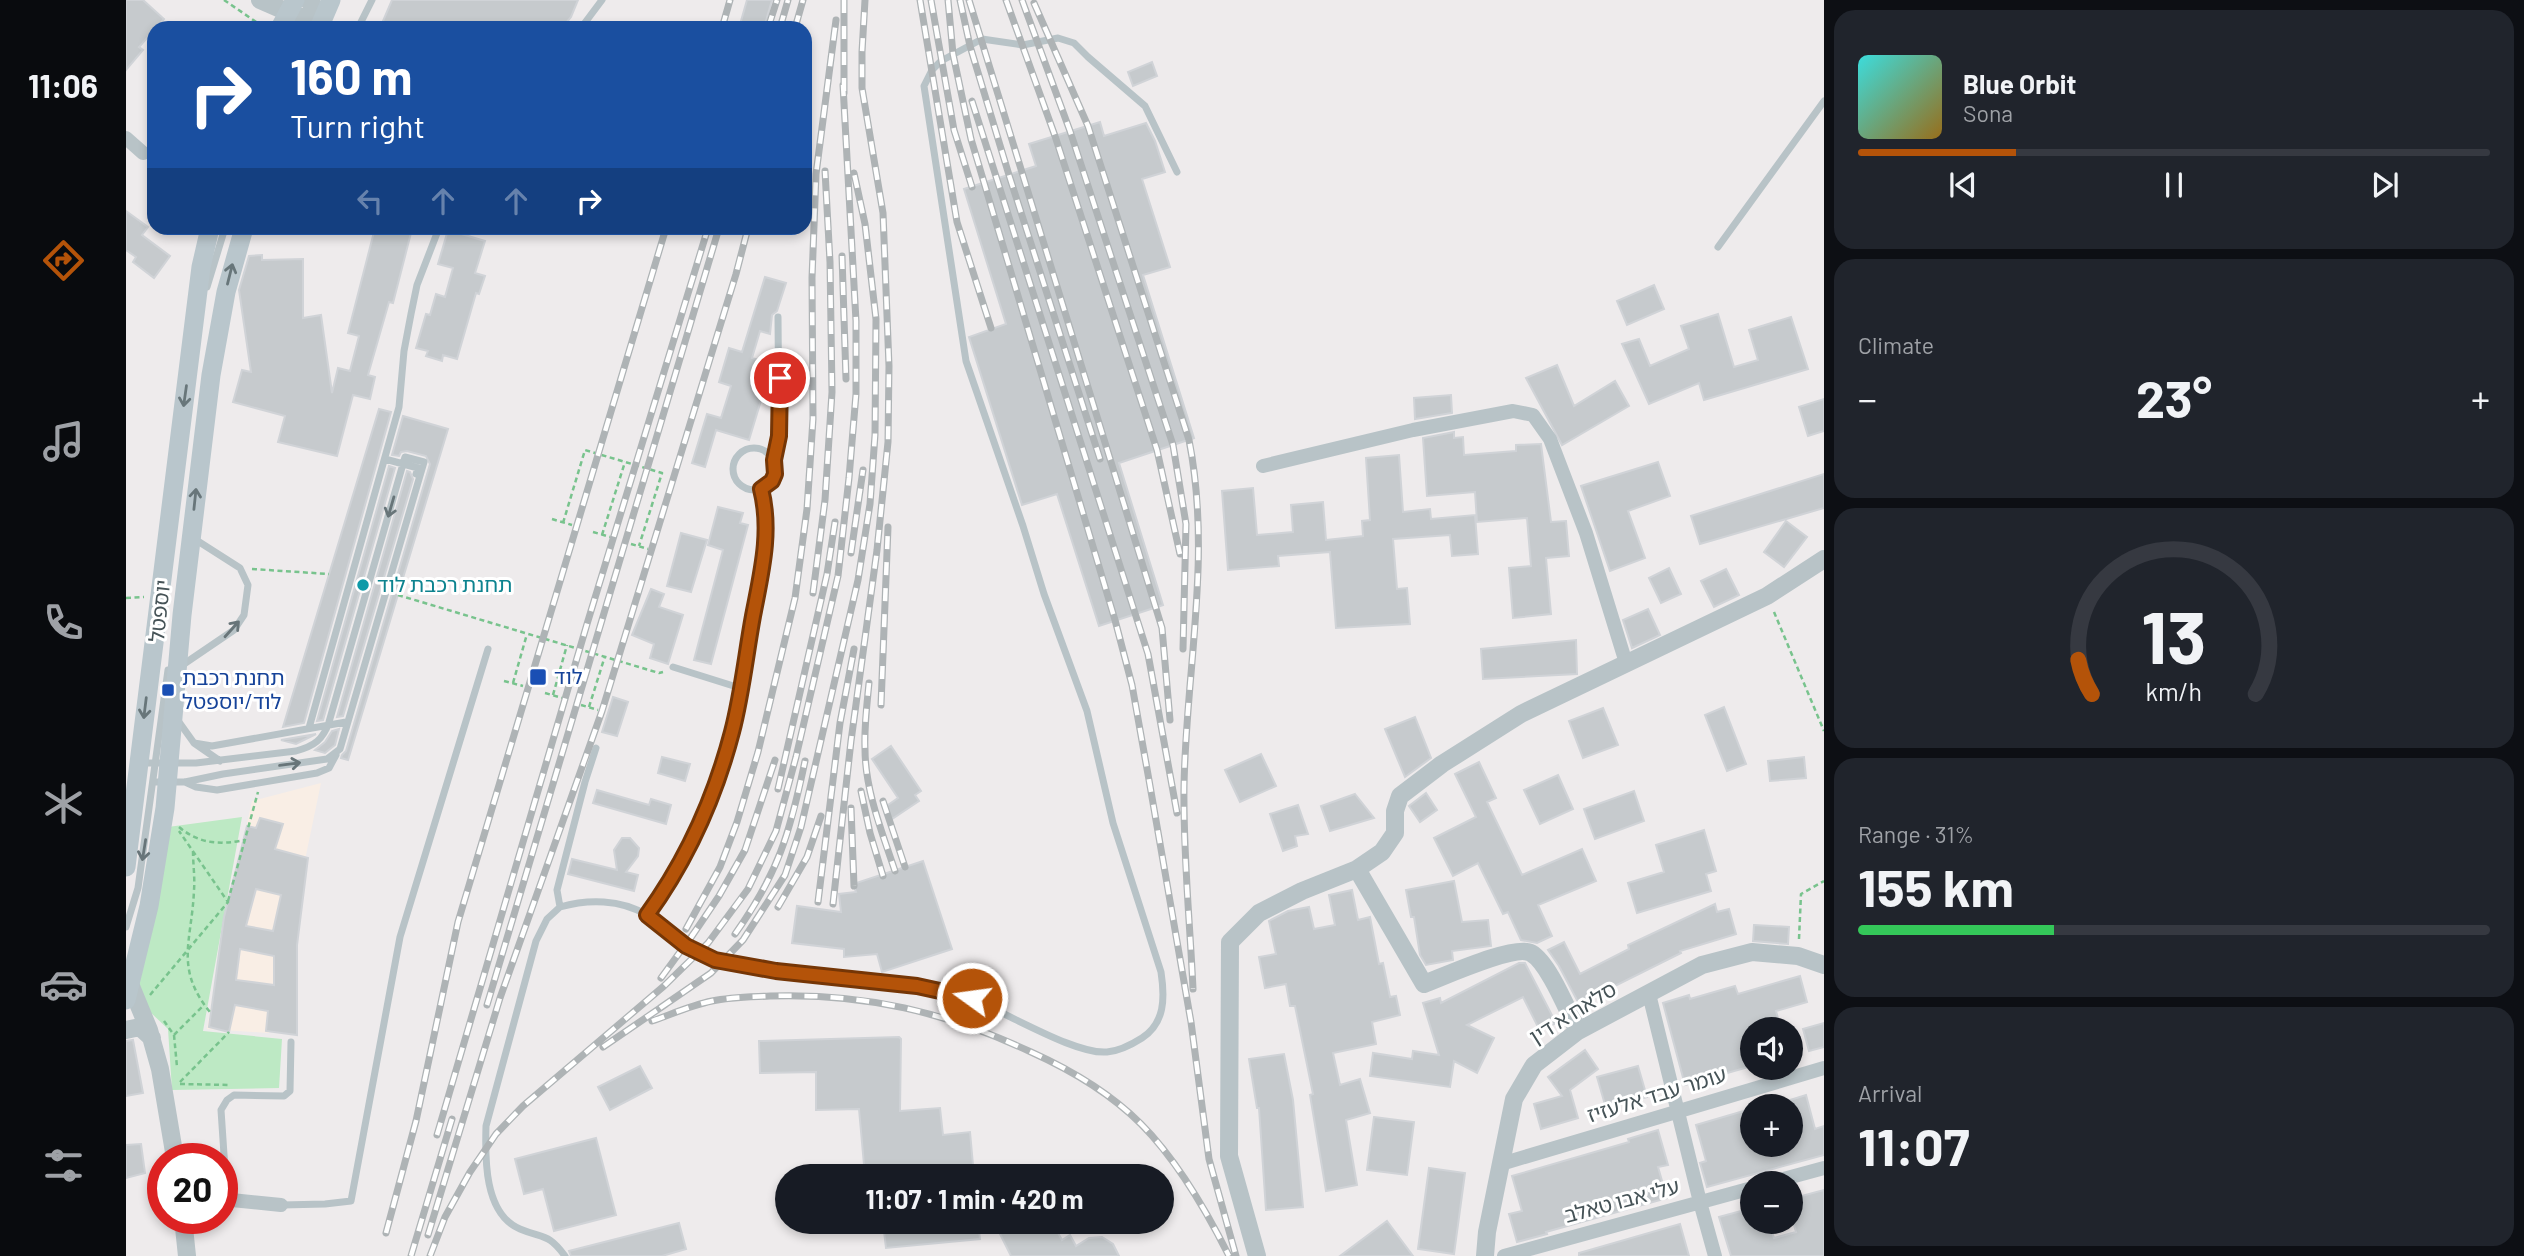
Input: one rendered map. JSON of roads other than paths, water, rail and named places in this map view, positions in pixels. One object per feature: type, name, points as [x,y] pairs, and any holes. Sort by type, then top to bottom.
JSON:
[{"type":"main road","name":"יוספטל","points":[[132,997],[151,893],[162,773],[158,596],[201,267],[208,235]]},
{"type":"main road","name":"יוספטל","points":[[126,867],[162,773],[175,715],[182,615],[218,332],[242,235]]},
{"type":"street","points":[[260,0],[306,11]]},
{"type":"street","points":[[126,138],[143,153]]},
{"type":"street","points":[[1263,466],[1413,429],[1513,411],[1533,415],[1550,439],[1586,533],[1626,663]]},
{"type":"street","points":[[1257,1256],[1228,1156],[1230,942],[1259,913],[1302,891],[1357,869],[1382,852],[1395,833],[1395,811],[1400,796],[1442,764],[1521,714],[1767,596],[1824,559]]},
{"type":"street","points":[[1357,869],[1424,984],[1513,951],[1530,952],[1543,965],[1578,1031]]},
{"type":"street","name":"סלאח א דין","points":[[1485,1256],[1514,1099],[1534,1065],[1578,1031],[1702,965],[1752,952],[1798,956],[1824,965]]},
{"type":"street","points":[[1649,994],[1715,1256]]},
{"type":"street","points":[[132,997],[152,1038],[172,1143]]},
{"type":"street","points":[[126,1030],[140,1027],[152,1038]]},
{"type":"street","name":"עומר עבד אלעזיז","points":[[1501,1164],[1824,1068]]},
{"type":"street","points":[[1803,1174],[1824,1168]]},
{"type":"street","name":"עלי אבו טאלב","points":[[1504,1256],[1740,1191]]},
{"type":"street","points":[[238,1200],[281,1205]]},
{"type":"street","points":[[185,1234],[187,1256]]},
{"type":"lane","points":[[362,21],[372,0]]},
{"type":"lane","points":[[586,21],[602,0]]},
{"type":"lane","points":[[565,1256],[547,1237],[517,1228],[496,1208],[485,1141],[486,1126],[536,941],[547,919],[559,907],[583,901],[627,906],[647,915],[686,946],[715,960],[765,970],[951,992],[983,1003],[1087,1050],[1107,1052],[1132,1044],[1146,1035],[1157,1023],[1163,1007],[1161,972],[1113,823],[1087,711],[1044,594],[966,361],[924,86],[932,70],[941,61],[982,39],[1023,45],[1058,38],[1074,43],[1145,106],[1177,172]]},
{"type":"lane","points":[[1718,247],[1824,101]]},
{"type":"lane","points":[[194,328],[223,235]]},
{"type":"lane","points":[[309,728],[399,407],[404,351],[417,285],[436,235]]},
{"type":"lane","points":[[774,460],[770,453],[758,448],[744,450],[735,460],[733,475],[746,489],[761,489],[772,481],[775,474],[774,460],[779,436],[778,317]]},
{"type":"lane","points":[[405,457],[424,463],[340,749],[327,759],[223,774],[162,773],[221,761],[296,751],[321,739],[329,722],[405,457]]},
{"type":"lane","points":[[162,773],[196,787],[217,790],[324,771],[334,761],[418,468],[385,459]]},
{"type":"lane","points":[[647,915],[666,888],[698,828],[733,732],[766,546],[767,511],[761,489]]},
{"type":"lane","points":[[178,668],[234,630],[244,615],[248,585],[240,568],[191,536]]},
{"type":"lane","points":[[126,927],[138,888],[162,773],[169,663],[182,615]]},
{"type":"lane","points":[[281,1205],[325,1205],[351,1201],[400,937],[488,649]]},
{"type":"lane","points":[[673,667],[740,688]]},
{"type":"lane","points":[[175,715],[194,743],[221,761]]},
{"type":"lane","points":[[194,743],[212,746],[346,722]]},
{"type":"lane","points":[[559,907],[557,890],[596,748]]},
{"type":"lane","points":[[222,1143],[221,1110],[231,1097],[284,1096],[290,1091],[291,1042]]},
{"type":"railway","points":[[724,21],[730,0]]},
{"type":"railway","points":[[770,21],[777,0]]},
{"type":"railway","points":[[782,21],[788,0]]},
{"type":"railway","points":[[797,21],[803,0]]},
{"type":"railway","points":[[844,0],[844,93]]},
{"type":"railway","points":[[833,904],[888,442],[889,366],[883,213],[862,88],[865,0]]},
{"type":"railway","points":[[920,0],[957,222],[991,328]]},
{"type":"railway","points":[[931,0],[954,130],[972,187]]},
{"type":"railway","points":[[948,0],[953,54],[971,139],[1132,685],[1191,1022],[1209,1159],[1236,1256]]},
{"type":"railway","points":[[960,0],[970,46],[1009,175],[1100,459]]},
{"type":"railway","points":[[969,0],[1162,628],[1170,720]]},
{"type":"railway","points":[[1006,0],[1055,136],[1157,450],[1180,554]]},
{"type":"railway","points":[[1022,0],[1070,131],[1173,445],[1186,524],[1183,649]]},
{"type":"railway","points":[[1034,3],[1088,126],[1189,440],[1198,527],[1196,613],[1184,786],[1193,989]]},
{"type":"railway","points":[[686,929],[720,867],[737,822],[758,752],[795,598],[807,509],[813,419],[812,278],[816,174],[836,20]]},
{"type":"railway","points":[[430,1256],[445,1217],[470,1172],[496,1134],[523,1106],[664,986],[708,943],[748,889],[776,831],[838,576],[849,478],[856,394],[856,321],[843,85]]},
{"type":"railway","points":[[972,101],[1148,654],[1177,813]]},
{"type":"railway","points":[[813,593],[825,500],[832,392],[830,262],[825,171]]},
{"type":"railway","points":[[660,1008],[711,973],[743,940],[785,875],[801,827],[858,580],[870,504],[875,435],[876,319],[865,224],[854,173]]},
{"type":"railway","points":[[386,1233],[416,1121],[458,922],[664,235]]},
{"type":"railway","points":[[437,1135],[587,624],[706,235]]},
{"type":"railway","points":[[487,1005],[717,235]]},
{"type":"railway","points":[[428,1235],[500,998],[602,711],[746,235]]},
{"type":"railway","points":[[842,256],[846,379]]},
{"type":"railway","points":[[851,553],[863,470]]},
{"type":"railway","points":[[778,789],[827,574],[835,522]]},
{"type":"railway","points":[[881,705],[888,527]]},
{"type":"railway","points":[[818,902],[840,723],[854,649]]},
{"type":"railway","points":[[869,683],[865,741],[868,780],[875,811],[895,871]]},
{"type":"railway","points":[[690,939],[745,850],[775,760]]},
{"type":"railway","points":[[735,934],[772,872],[788,832],[805,761]]},
{"type":"railway","points":[[861,791],[883,876]]},
{"type":"railway","points":[[883,801],[905,867]]},
{"type":"railway","points":[[851,808],[854,886]]},
{"type":"railway","points":[[778,907],[807,857],[821,816]]},
{"type":"railway","points":[[661,978],[696,930]]},
{"type":"railway","points":[[652,1021],[719,1000],[805,996],[839,998],[904,1008],[999,1038],[1075,1075],[1103,1092],[1141,1124],[1190,1187],[1229,1256]]},
{"type":"railway","points":[[603,1047],[666,1004]]},
{"type":"railway","points":[[411,1256],[452,1119]]},
{"type":"place","name":"תחנת רכבת לוד","points":[[363,585]]},
{"type":"place","name":"לוד","points":[[538,677]]},
{"type":"place","name":"תחנת רכבת לוד/יוספטל","points":[[168,690]]}]
